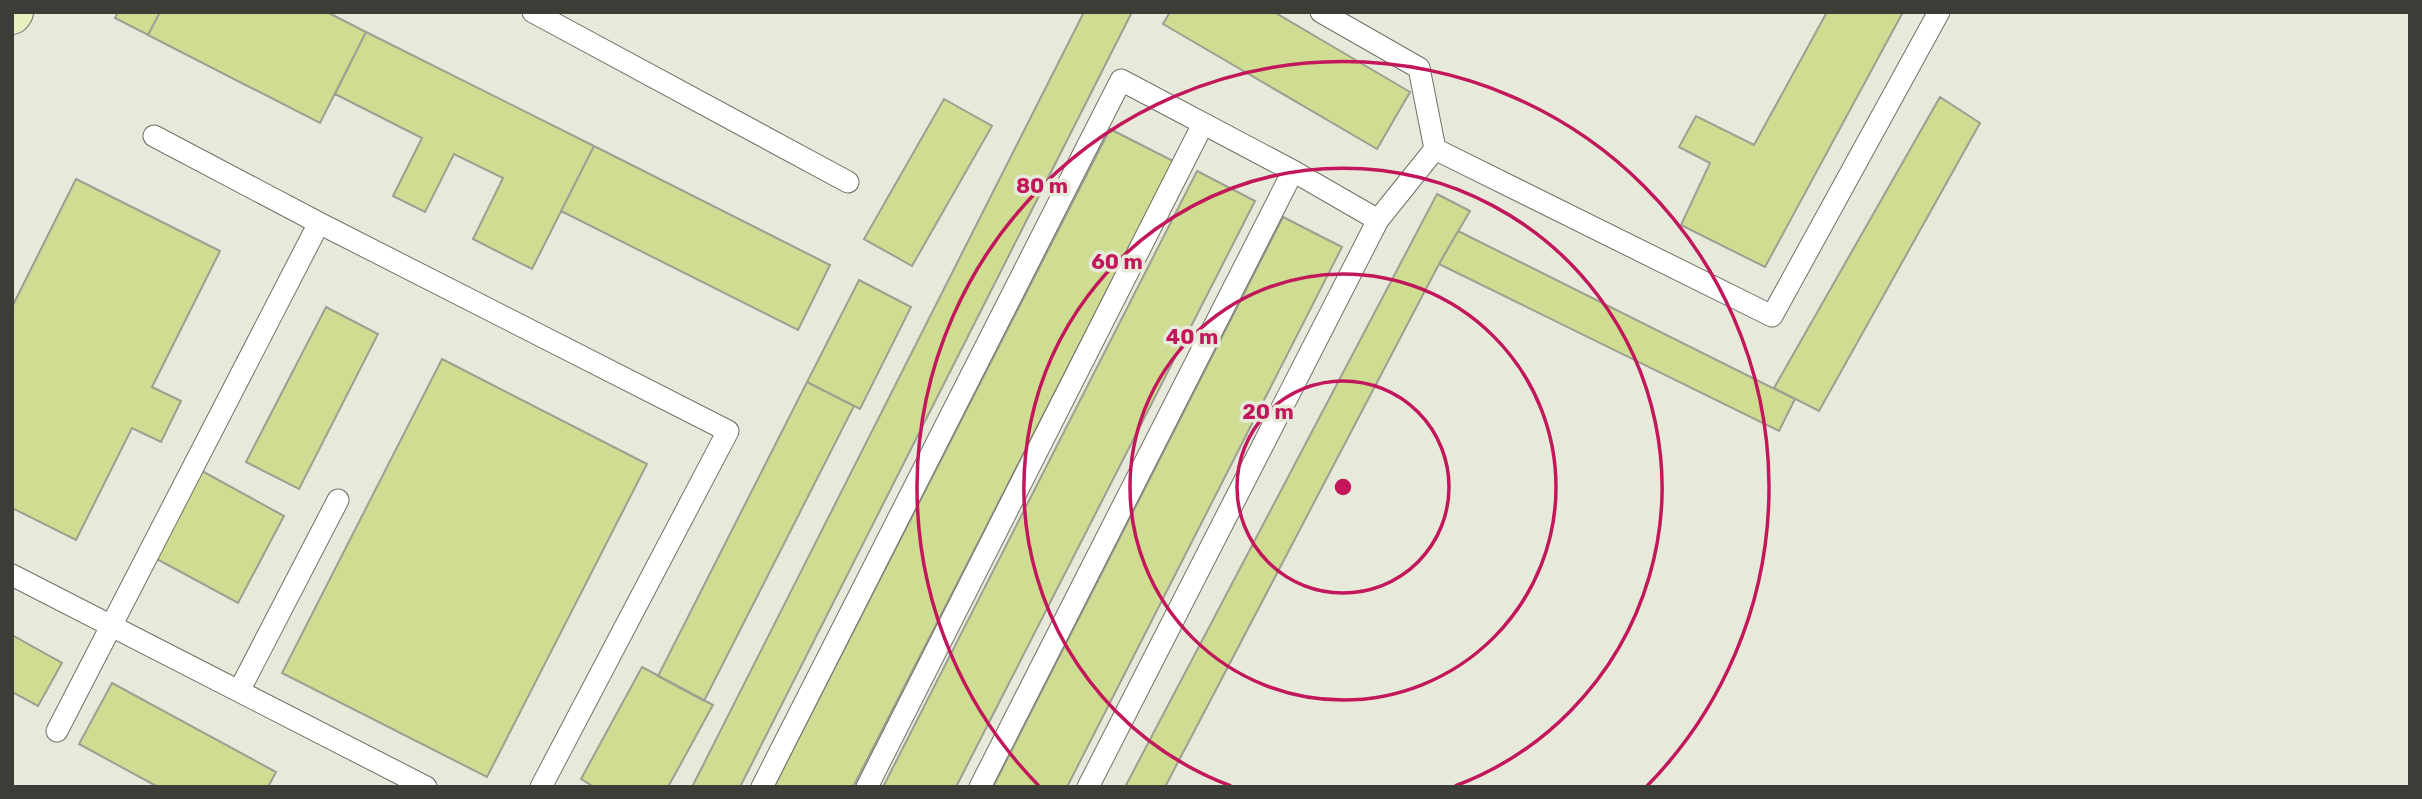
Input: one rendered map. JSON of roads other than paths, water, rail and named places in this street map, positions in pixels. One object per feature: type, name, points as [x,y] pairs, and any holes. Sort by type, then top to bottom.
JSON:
[{"type":"lane","points":[[533,12],[848,182]]},
{"type":"lane","points":[[1088,787],[1378,220],[1435,149],[1419,68],[1321,12]]},
{"type":"lane","points":[[1435,149],[1772,316],[1939,12]]},
{"type":"lane","points":[[762,787],[1121,80],[1293,171],[1378,220]]},
{"type":"lane","points":[[866,787],[1203,124]]},
{"type":"lane","points":[[154,136],[319,223],[728,430],[541,787]]},
{"type":"lane","points":[[980,787],[1293,171]]},
{"type":"lane","points":[[57,731],[319,223]]},
{"type":"lane","points":[[239,691],[338,500]]},
{"type":"lane","points":[[12,575],[426,787]]}]
